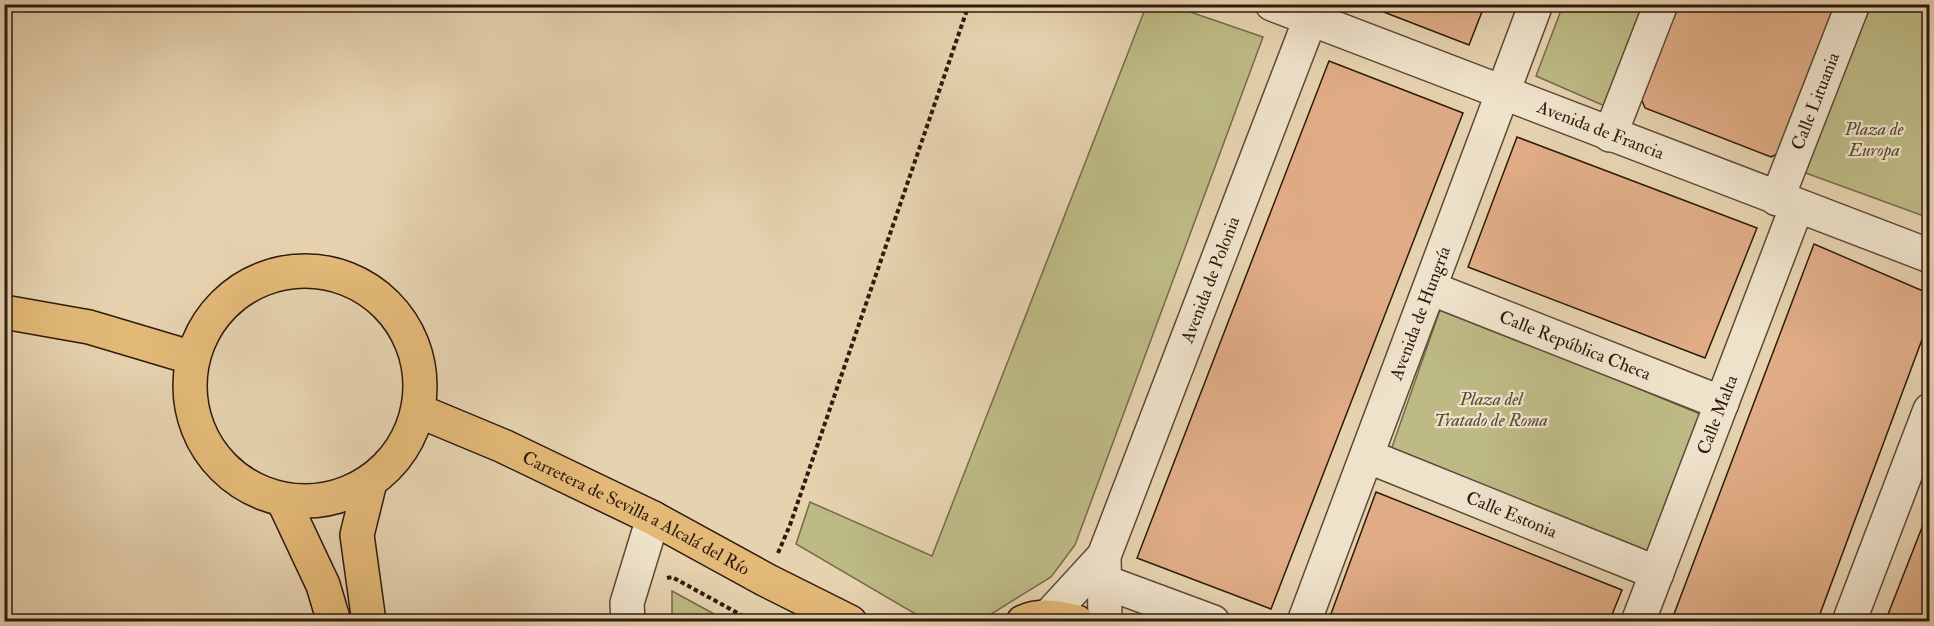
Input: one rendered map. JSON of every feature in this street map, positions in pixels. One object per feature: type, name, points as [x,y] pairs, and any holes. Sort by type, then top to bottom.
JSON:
[{"type":"main road","points":[[312,270],[332,274],[351,279],[385,301],[409,333],[420,371],[419,411],[409,439],[392,463],[370,482],[342,496],[313,502],[283,500],[248,487],[219,463],[198,431],[190,395],[193,358],[209,321],[237,292],[273,274],[312,270]]},
{"type":"main road","points":[[4,312],[89,327],[193,358]]},
{"type":"main road","name":"Carretera de Sevilla a Alcalá del Río","points":[[419,411],[503,446],[653,518],[766,580],[850,621]]},
{"type":"main road","points":[[369,621],[357,535],[370,482]]},
{"type":"main road","points":[[283,500],[323,585],[334,621]]},
{"type":"street","name":"Avenida de Francia","points":[[1272,4],[1313,12],[1503,94],[1929,256]]},
{"type":"street","name":"Avenida de Hungría","points":[[1304,621],[1536,4]]},
{"type":"street","points":[[1610,135],[1660,4]]},
{"type":"street","name":"Calle Lituania","points":[[1787,203],[1853,4]]},
{"type":"street","name":"Avenida de Polonia","points":[[1105,621],[1104,569],[1313,12]]},
{"type":"street","name":"Calle Malta","points":[[1638,621],[1722,403],[1787,203]]},
{"type":"street","name":"Calle República Checa","points":[[1430,288],[1722,403]]},
{"type":"street","points":[[1849,621],[1929,410]]},
{"type":"street","name":"Calle Estonia","points":[[1366,456],[1657,573]]},
{"type":"street","points":[[628,621],[627,603],[653,518]]},
{"type":"street","name":"Avenida de Polonia","points":[[1050,620],[1104,569]]},
{"type":"street","points":[[1104,569],[1213,621]]},
{"type":"path","points":[[766,580],[790,525],[969,4]]},
{"type":"path","points":[[663,579],[672,578],[754,621]]},
{"type":"green space","points":[[1147,4],[1170,5],[1263,37],[1075,545],[1051,577],[980,621],[929,622],[796,544],[810,502],[932,556]]},
{"type":"green space","points":[[1563,5],[1648,5],[1607,107],[1536,76]]},
{"type":"green space","name":"Plaza de Europa","points":[[1867,5],[1929,5],[1929,218],[1803,172]]},
{"type":"green space","name":"Plaza del Tratado de Roma","points":[[1441,307],[1700,414],[1649,552],[1391,450]]},
{"type":"green space","points":[[672,591],[727,621],[672,621]]},
{"type":"building","points":[[1363,4],[1485,4],[1469,45]]},
{"type":"building","points":[[1672,4],[1844,4],[1791,147],[1771,157],[1645,108],[1638,91]]},
{"type":"building","points":[[1329,61],[1463,113],[1271,609],[1137,558]]},
{"type":"building","points":[[1517,137],[1757,228],[1705,358],[1468,267]]},
{"type":"building","points":[[1814,244],[1930,294],[1930,318],[1817,622],[1671,622]]},
{"type":"building","points":[[1376,492],[1622,590],[1609,622],[1328,622]]},
{"type":"building","points":[[1930,507],[1930,622],[1885,622]]}]
